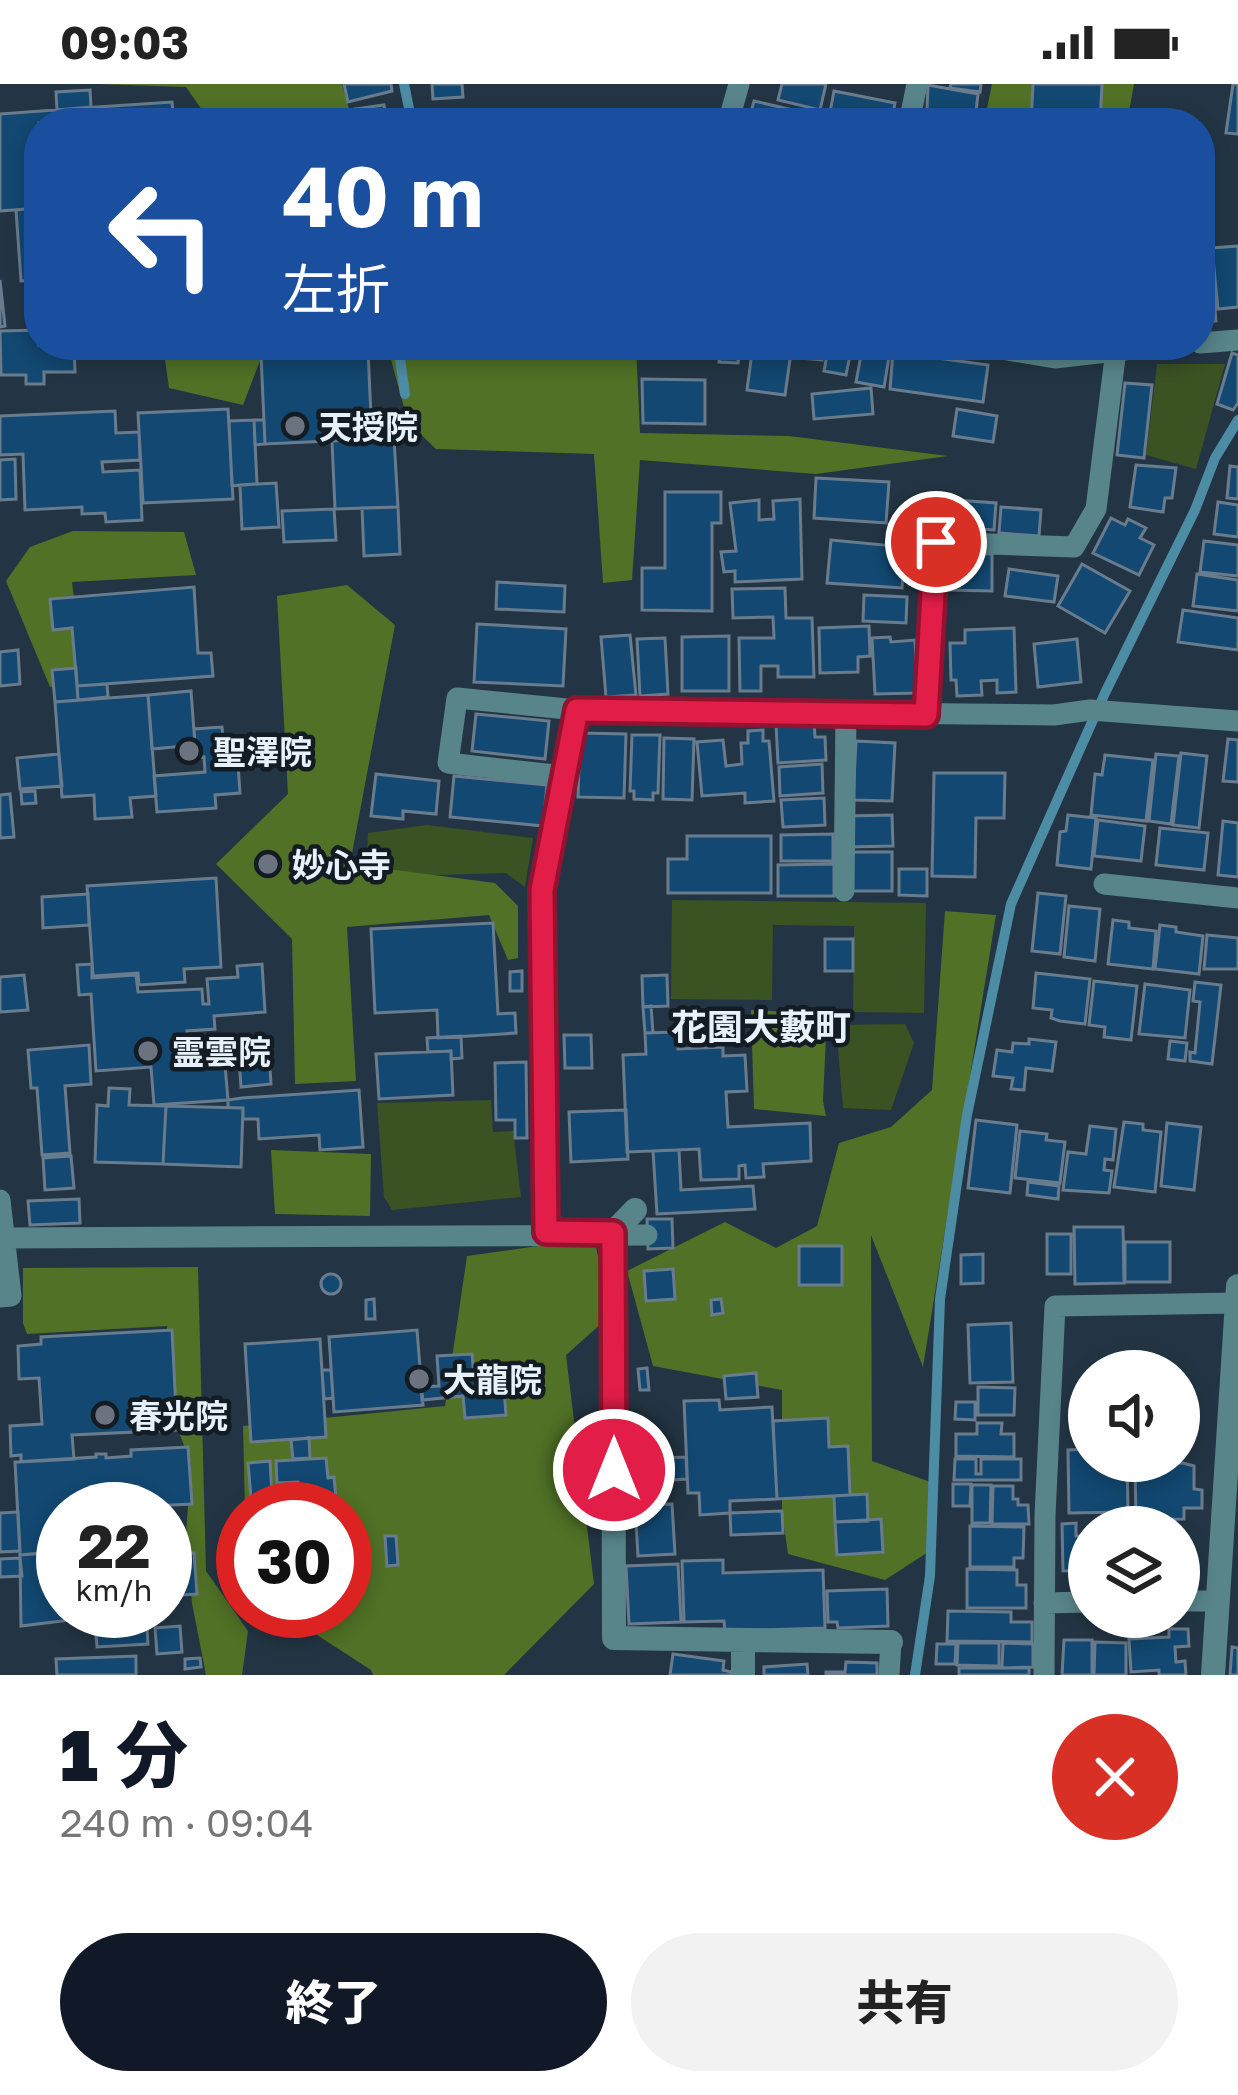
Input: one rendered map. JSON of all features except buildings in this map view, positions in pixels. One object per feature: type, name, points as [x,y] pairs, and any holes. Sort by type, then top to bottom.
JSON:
[{"type":"street","points":[[635,1210],[613,1233],[614,1638],[891,1642]]},
{"type":"street","points":[[1213,1675],[1224,1615],[1238,1286]]},
{"type":"street","points":[[742,1640],[743,1675]]},
{"type":"lane","points":[[926,715],[936,542],[1073,547],[1096,509],[1115,360]]},
{"type":"lane","points":[[564,776],[448,763],[457,698],[577,710],[1054,715],[1090,710],[1238,721]]},
{"type":"lane","points":[[546,1232],[542,890],[577,710]]},
{"type":"lane","points":[[844,891],[847,713]]},
{"type":"lane","points":[[1104,884],[1238,898]]},
{"type":"lane","points":[[0,1200],[10,1296],[0,1297]]},
{"type":"lane","points":[[4,1238],[647,1234]]},
{"type":"lane","points":[[1044,1675],[1054,1306],[1237,1303]]},
{"type":"lane","points":[[1044,1603],[1068,1602]]},
{"type":"lane","points":[[889,1675],[891,1642]]},
{"type":"green space","points":[[97,84],[342,84],[349,108],[201,108],[186,87]]},
{"type":"green space","points":[[992,84],[1134,84],[1130,108],[987,108]]},
{"type":"green space","points":[[165,360],[260,360],[243,405],[169,388]]},
{"type":"green space","points":[[391,360],[637,360],[640,433],[789,436],[948,456],[816,474],[640,460],[632,580],[603,583],[594,454],[436,449],[408,422]]},
{"type":"green space","points":[[1157,364],[1225,364],[1196,469],[1146,455]]},
{"type":"green space","points":[[73,531],[184,532],[196,575],[72,582],[84,683],[50,687],[6,581],[30,547]]},
{"type":"green space","points":[[347,585],[395,625],[350,864],[495,883],[518,906],[518,958],[508,960],[489,915],[347,927],[356,1081],[295,1084],[292,939],[216,864],[288,794],[277,596]]},
{"type":"green space","points":[[427,825],[533,838],[525,887],[506,873],[366,877],[368,833]]},
{"type":"green space","points":[[672,900],[926,903],[924,1013],[853,1012],[854,926],[773,925],[772,1000],[671,999]]},
{"type":"green space","points":[[945,911],[996,915],[923,1367],[871,1235],[872,1461],[936,1484],[936,1547],[885,1580],[788,1554],[782,1511],[782,1390],[653,1366],[627,1271],[725,1222],[776,1248],[817,1226],[839,1143],[891,1127],[932,1090]]},
{"type":"green space","points":[[751,1010],[827,1014],[826,1116],[754,1109]]},
{"type":"green space","points":[[905,1024],[914,1043],[891,1110],[843,1108],[836,1025]]},
{"type":"green space","points":[[491,1100],[493,1132],[513,1131],[521,1197],[392,1210],[384,1197],[377,1103]]},
{"type":"green space","points":[[271,1150],[371,1154],[370,1216],[275,1214]]},
{"type":"green space","points":[[594,1238],[611,1315],[566,1355],[594,1584],[504,1675],[373,1675],[322,1638],[372,1638],[372,1482],[244,1482],[243,1426],[445,1406],[467,1256]]},
{"type":"green space","points":[[198,1267],[206,1571],[216,1585],[216,1638],[247,1638],[242,1675],[206,1675],[192,1603],[191,1464],[166,1398],[167,1326],[27,1334],[23,1268]]},
{"type":"waterway","points":[[404,84],[409,108]]},
{"type":"waterway","points":[[400,360],[405,394]]},
{"type":"waterway","points":[[915,1675],[930,1576],[940,1299],[967,1115],[1011,904],[1215,458],[1238,420]]},
{"type":"place","name":"天授院","points":[[295,426]]},
{"type":"place","name":"聖澤院","points":[[189,751]]},
{"type":"place","name":"妙心寺","points":[[268,864]]},
{"type":"place","name":"霊雲院","points":[[148,1051]]},
{"type":"place","name":"大龍院","points":[[419,1379]]},
{"type":"place","name":"春光院","points":[[105,1415]]},
{"type":"district","name":"花園大藪町","points":[[761,1026]]},
{"type":"route","points":[[614,1470],[613,1233],[546,1232],[542,890],[577,710],[926,715],[936,542]]}]
